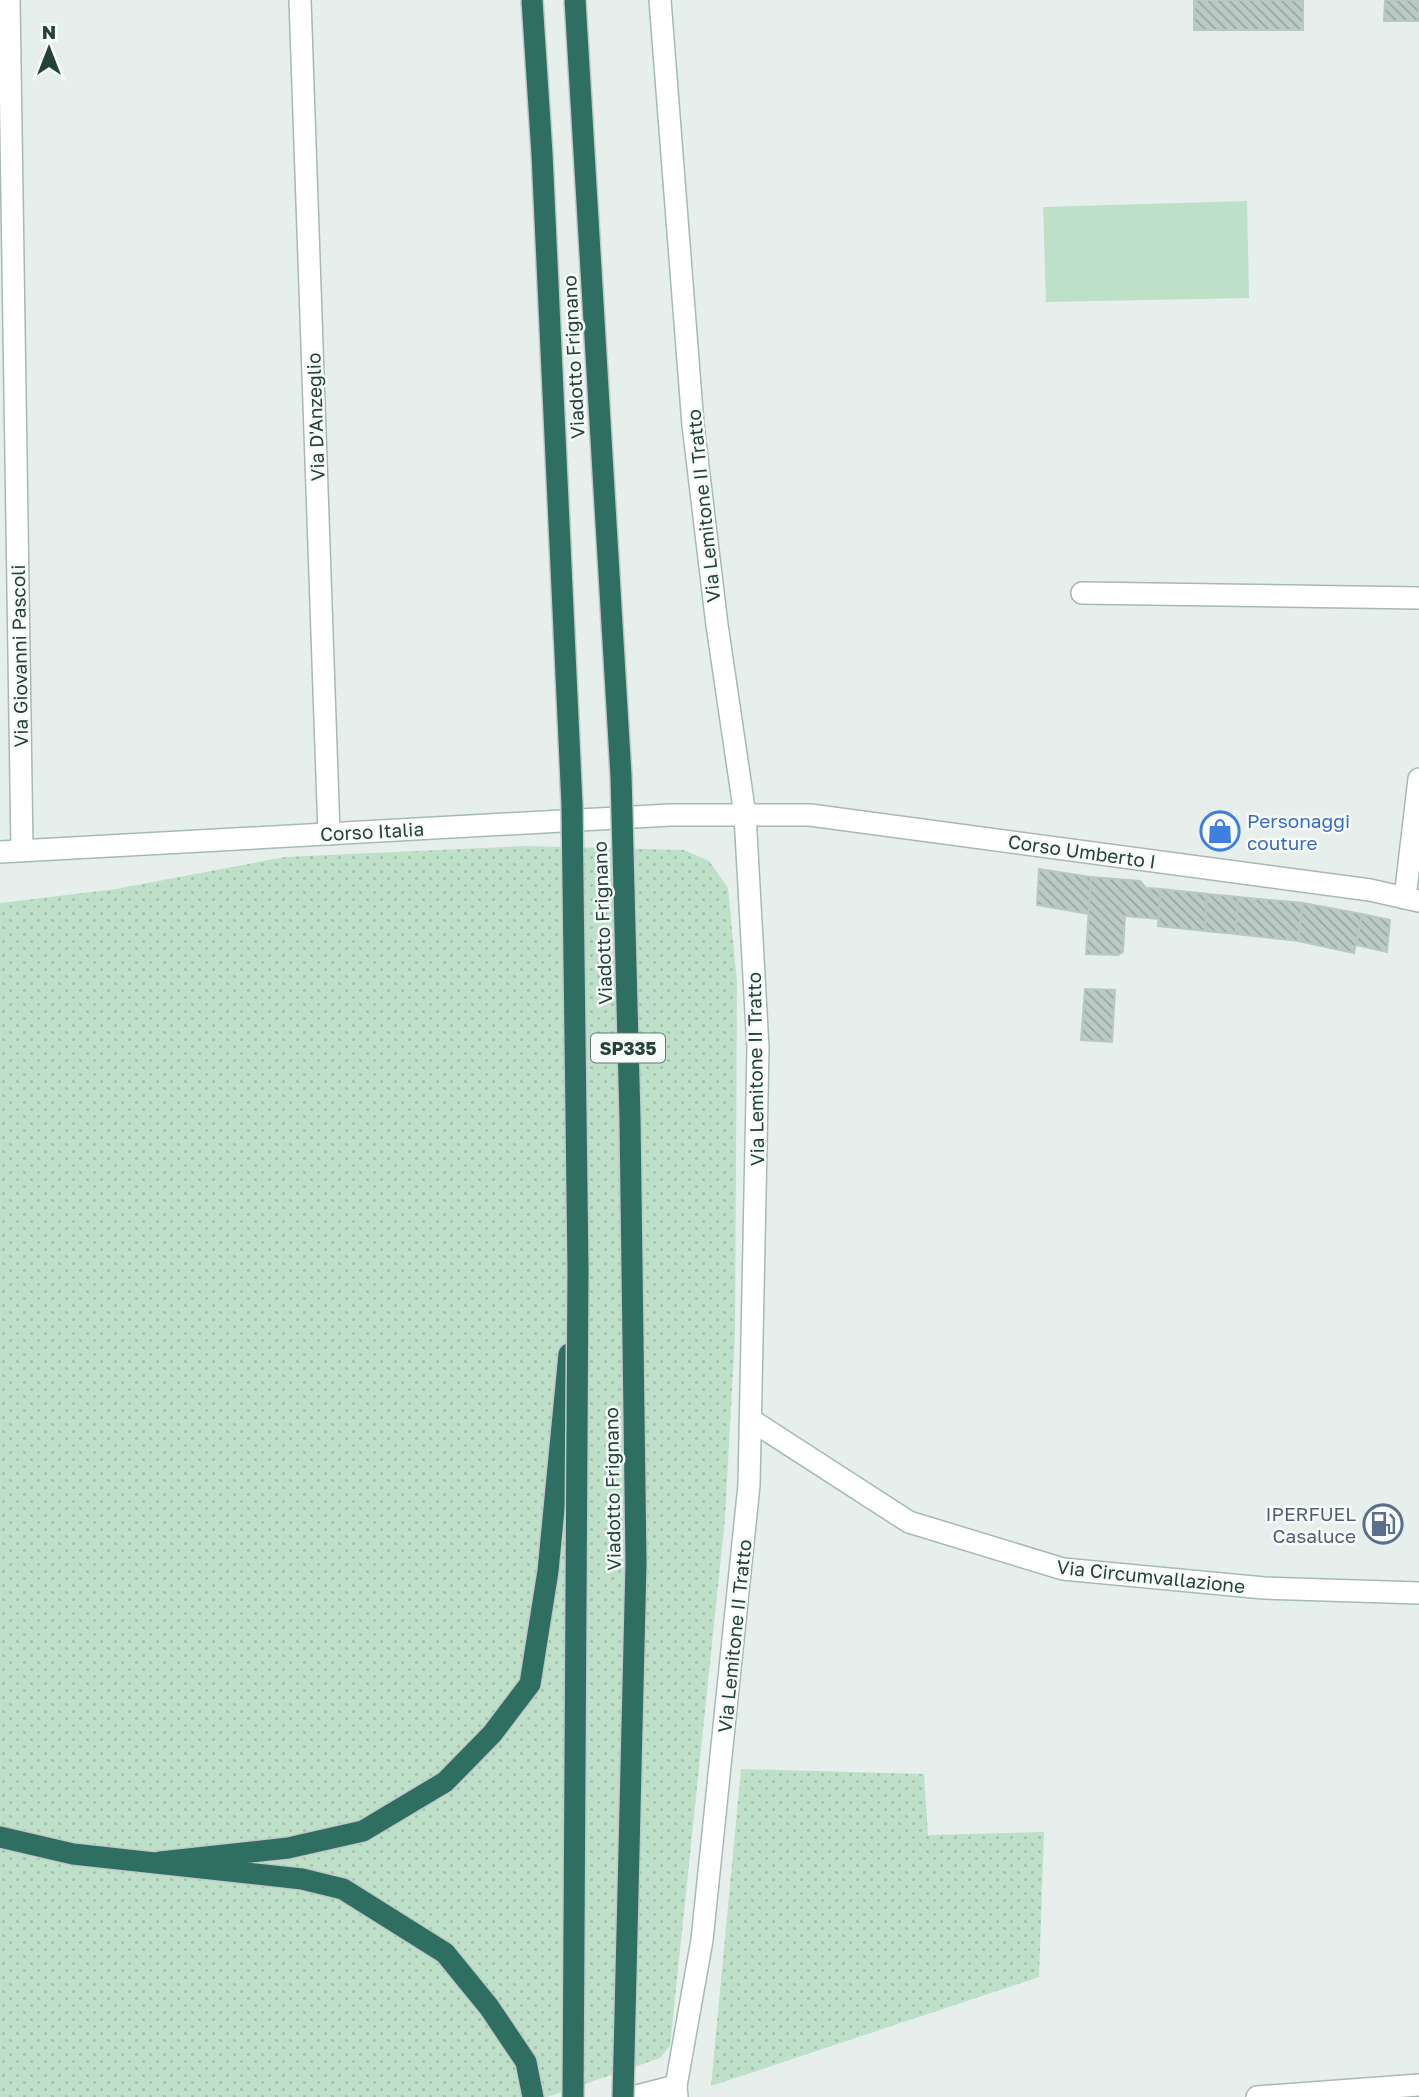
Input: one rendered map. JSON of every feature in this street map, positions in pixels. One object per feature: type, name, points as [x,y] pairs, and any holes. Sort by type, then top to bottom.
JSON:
[{"type":"highway","name":"Viadotto Frignano","points":[[532,0],[543,168],[572,805],[578,1269],[573,2097]]},
{"type":"highway","name":"Viadotto Frignano","points":[[575,0],[621,776],[630,1119],[636,1563],[623,2097]]},
{"type":"highway","points":[[160,1862],[288,1848],[363,1831],[445,1782],[492,1734],[530,1684],[548,1571],[578,1269]]},
{"type":"highway","points":[[0,1837],[73,1854],[302,1879],[343,1889],[445,1953],[489,2007],[526,2062],[533,2097]]},
{"type":"street","name":"Via Giovanni Pascoli","points":[[9,0],[22,850]]},
{"type":"street","name":"Via D'Anzeglio","points":[[300,0],[329,834]]},
{"type":"street","name":"Via Lemitone II Tratto","points":[[660,0],[693,425],[717,625],[744,815],[758,1048],[749,1485],[704,1926],[677,2091]]},
{"type":"street","points":[[1082,593],[1419,598]]},
{"type":"street","points":[[1412,900],[1419,779]]},
{"type":"street","name":"Corso Italia","points":[[0,852],[670,815],[744,815]]},
{"type":"street","name":"Corso Umberto I","points":[[744,815],[810,815],[1342,886],[1412,900]]},
{"type":"street","name":"Via Circumvallazione","points":[[751,1420],[909,1522],[1063,1569],[1264,1588],[1419,1593]]},
{"type":"street","points":[[1268,2096],[1419,2085]]},
{"type":"street","points":[[633,2097],[677,2091]]},
{"type":"green space","points":[[1247,201],[1249,298],[1046,302],[1043,207]]},
{"type":"green space","points":[[525,846],[684,850],[709,861],[728,888],[737,982],[735,1333],[725,1519],[670,2046],[660,2058],[547,2097],[0,2097],[0,903],[116,889],[285,857]]},
{"type":"green space","points":[[741,1769],[924,1774],[928,1835],[1044,1832],[1039,1977],[711,2086]]},
{"type":"building","points":[[1194,0],[1303,0],[1303,30],[1194,30]]},
{"type":"building","points":[[1385,0],[1419,0],[1419,21],[1384,21]]},
{"type":"building","points":[[1039,869],[1091,877],[1089,914],[1037,905]]},
{"type":"building","points":[[1091,877],[1140,881],[1146,888],[1161,889],[1158,919],[1125,916],[1123,952],[1118,955],[1086,954]]},
{"type":"building","points":[[1161,889],[1207,894],[1205,931],[1158,926]]},
{"type":"building","points":[[1207,894],[1238,897],[1236,934],[1205,931]]},
{"type":"building","points":[[1238,897],[1303,903],[1298,941],[1236,934]]},
{"type":"building","points":[[1303,903],[1362,914],[1354,953],[1298,941]]},
{"type":"building","points":[[1362,914],[1390,920],[1387,952],[1356,945]]},
{"type":"building","points":[[1085,989],[1115,990],[1112,1042],[1081,1040]]},
{"type":"place","name":"Personaggi couture","points":[[1220,831]]},
{"type":"place","name":"IPERFUEL Casaluce","points":[[1383,1524]]}]
